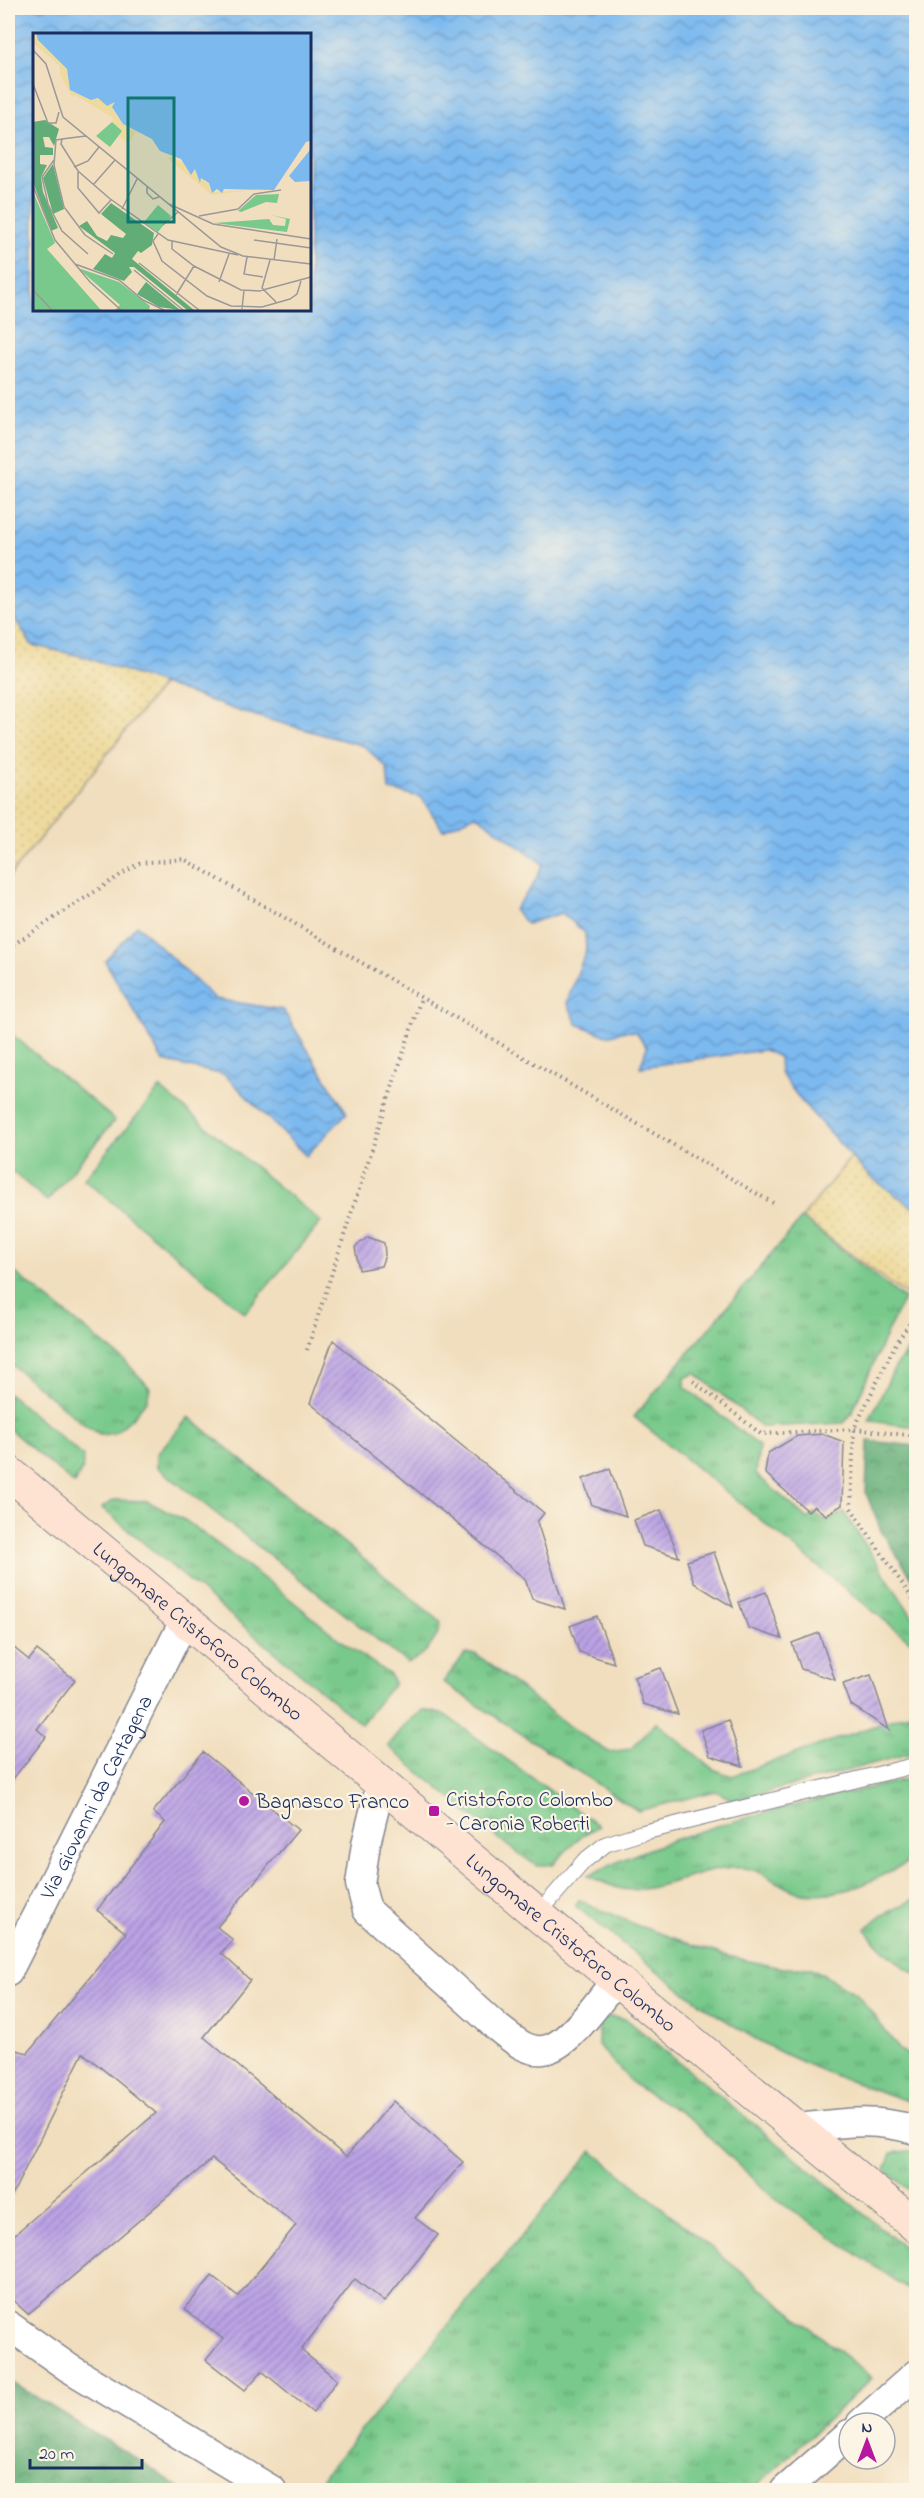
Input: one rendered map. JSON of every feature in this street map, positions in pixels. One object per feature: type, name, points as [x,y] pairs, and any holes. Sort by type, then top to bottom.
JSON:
[{"type":"main road","name":"Lungomare Cristoforo Colombo","points":[[8,1472],[616,1980],[916,2226]]},
{"type":"street","name":"Via Giovanni da Cartagena","points":[[8,1972],[185,1619]]},
{"type":"street","points":[[381,1784],[366,1844],[360,1884],[367,1910],[498,2028],[531,2049],[552,2048],[573,2031],[616,1980]]},
{"type":"street","points":[[797,2128],[866,2120],[893,2123],[916,2130]]},
{"type":"street","points":[[8,2325],[69,2368],[272,2490]]},
{"type":"street","points":[[874,2411],[916,2374]]},
{"type":"street","points":[[785,2490],[837,2444]]},
{"type":"lane","points":[[538,1914],[584,1861],[606,1844],[641,1833],[916,1765]]},
{"type":"path","points":[[8,948],[139,863],[183,859],[773,1203]]},
{"type":"path","points":[[307,1350],[421,998]]},
{"type":"path","points":[[916,1314],[895,1345],[854,1429],[851,1508],[916,1604]]},
{"type":"path","points":[[693,1382],[761,1434],[854,1429],[916,1436]]},
{"type":"green space","points":[[8,1031],[115,1120],[47,1201],[8,1168]]},
{"type":"green space","points":[[160,1088],[321,1222],[245,1313],[84,1179]]},
{"type":"green space","points":[[802,1218],[904,1299],[852,1413],[844,1423],[762,1427],[695,1373],[685,1378],[685,1387],[759,1446],[756,1474],[808,1519],[814,1513],[827,1521],[844,1512],[916,1622],[916,1646],[634,1417]]},
{"type":"green space","points":[[8,1267],[125,1361],[150,1388],[147,1400],[134,1416],[115,1433],[101,1435],[82,1423],[8,1362]]},
{"type":"green space","points":[[916,1338],[916,1427],[869,1421],[894,1369]]},
{"type":"green space","points":[[8,1393],[83,1456],[83,1468],[74,1484],[8,1428]]},
{"type":"green space","points":[[189,1417],[441,1622],[430,1647],[419,1657],[407,1663],[157,1467],[157,1454]]},
{"type":"green space","points":[[868,1441],[916,1446],[916,1584],[881,1531],[866,1493]]},
{"type":"green space","points":[[114,1500],[147,1501],[186,1521],[279,1590],[340,1640],[390,1675],[394,1683],[361,1724],[102,1508]]},
{"type":"green space","points":[[465,1654],[476,1654],[574,1730],[609,1752],[631,1749],[656,1722],[713,1769],[732,1776],[916,1711],[916,1752],[734,1801],[716,1791],[638,1811],[443,1682]]},
{"type":"green space","points":[[423,1710],[445,1715],[599,1826],[581,1836],[553,1864],[537,1866],[508,1846],[388,1746],[407,1723]]},
{"type":"green space","points":[[916,1777],[916,1859],[855,1888],[825,1893],[802,1893],[745,1868],[715,1870],[636,1890],[619,1888],[588,1876],[667,1842],[708,1829],[791,1806]]},
{"type":"green space","points":[[916,1898],[916,1974],[888,1954],[865,1929],[877,1918]]},
{"type":"green space","points":[[579,1900],[636,1925],[723,1955],[781,1968],[811,1968],[857,1994],[900,2050],[916,2060],[916,2104],[814,2067],[732,2025],[686,1993],[575,1906]]},
{"type":"green space","points":[[610,2017],[626,2019],[916,2257],[916,2283],[911,2291],[774,2198],[687,2116],[633,2084],[598,2045],[599,2019]]},
{"type":"green space","points":[[916,2150],[916,2195],[885,2170],[891,2153]]},
{"type":"green space","points":[[592,2151],[872,2378],[752,2490],[312,2490]]},
{"type":"green space","points":[[8,2380],[148,2466],[182,2490],[8,2490]]},
{"type":"sand","points":[[8,608],[32,645],[85,657],[163,684],[8,878]]},
{"type":"sand","points":[[851,1157],[870,1177],[916,1209],[916,1294],[905,1294],[802,1218]]},
{"type":"water","points":[[8,8],[916,8],[916,1209],[870,1177],[802,1102],[780,1073],[779,1057],[764,1050],[640,1067],[647,1047],[636,1032],[625,1031],[607,1036],[577,1024],[567,1002],[586,950],[585,933],[562,913],[527,924],[514,910],[533,885],[543,864],[476,815],[443,830],[421,797],[389,790],[387,768],[364,746],[245,713],[85,657],[32,645],[8,608]]},
{"type":"water","points":[[137,925],[215,999],[283,1010],[347,1113],[306,1156],[225,1075],[163,1061],[105,961]]},
{"type":"building","points":[[368,1237],[384,1243],[385,1255],[381,1266],[359,1270],[355,1247]]},
{"type":"building","points":[[333,1340],[544,1513],[537,1522],[565,1609],[532,1599],[525,1579],[310,1403]]},
{"type":"building","points":[[823,1434],[844,1442],[842,1505],[826,1515],[814,1506],[808,1511],[765,1473],[768,1453],[797,1436]]},
{"type":"building","points":[[610,1469],[626,1516],[592,1505],[583,1479]]},
{"type":"building","points":[[661,1510],[679,1557],[643,1546],[634,1520]]},
{"type":"building","points":[[714,1552],[733,1607],[694,1583],[687,1561]]},
{"type":"building","points":[[766,1592],[782,1639],[748,1628],[739,1602]]},
{"type":"building","points":[[597,1616],[614,1663],[579,1652],[570,1626]]},
{"type":"building","points":[[819,1633],[835,1680],[801,1669],[792,1643]]},
{"type":"building","points":[[8,1643],[29,1660],[37,1650],[75,1680],[37,1729],[46,1737],[8,1785]]},
{"type":"building","points":[[661,1668],[678,1714],[643,1704],[634,1677]]},
{"type":"building","points":[[871,1675],[889,1730],[851,1705],[843,1684]]},
{"type":"building","points":[[728,1720],[743,1766],[710,1756],[701,1730]]},
{"type":"building","points":[[203,1752],[298,1830],[217,1927],[233,1940],[221,1953],[250,1980],[204,2037],[346,2157],[393,2101],[463,2162],[415,2218],[438,2235],[384,2302],[355,2279],[301,2350],[337,2380],[313,2413],[262,2371],[245,2390],[206,2360],[223,2339],[185,2309],[212,2276],[238,2296],[296,2225],[212,2159],[28,2314],[8,2296],[8,2240],[156,2113],[83,2053],[8,2203],[8,2048],[28,2053],[126,1933],[97,1910],[165,1822],[153,1812]]},
{"type":"place","name":"Bagnasco Franco","points":[[244,1801]]},
{"type":"place","name":"Cristoforo Colombo - Caronia Roberti","points":[[434,1811]]}]
